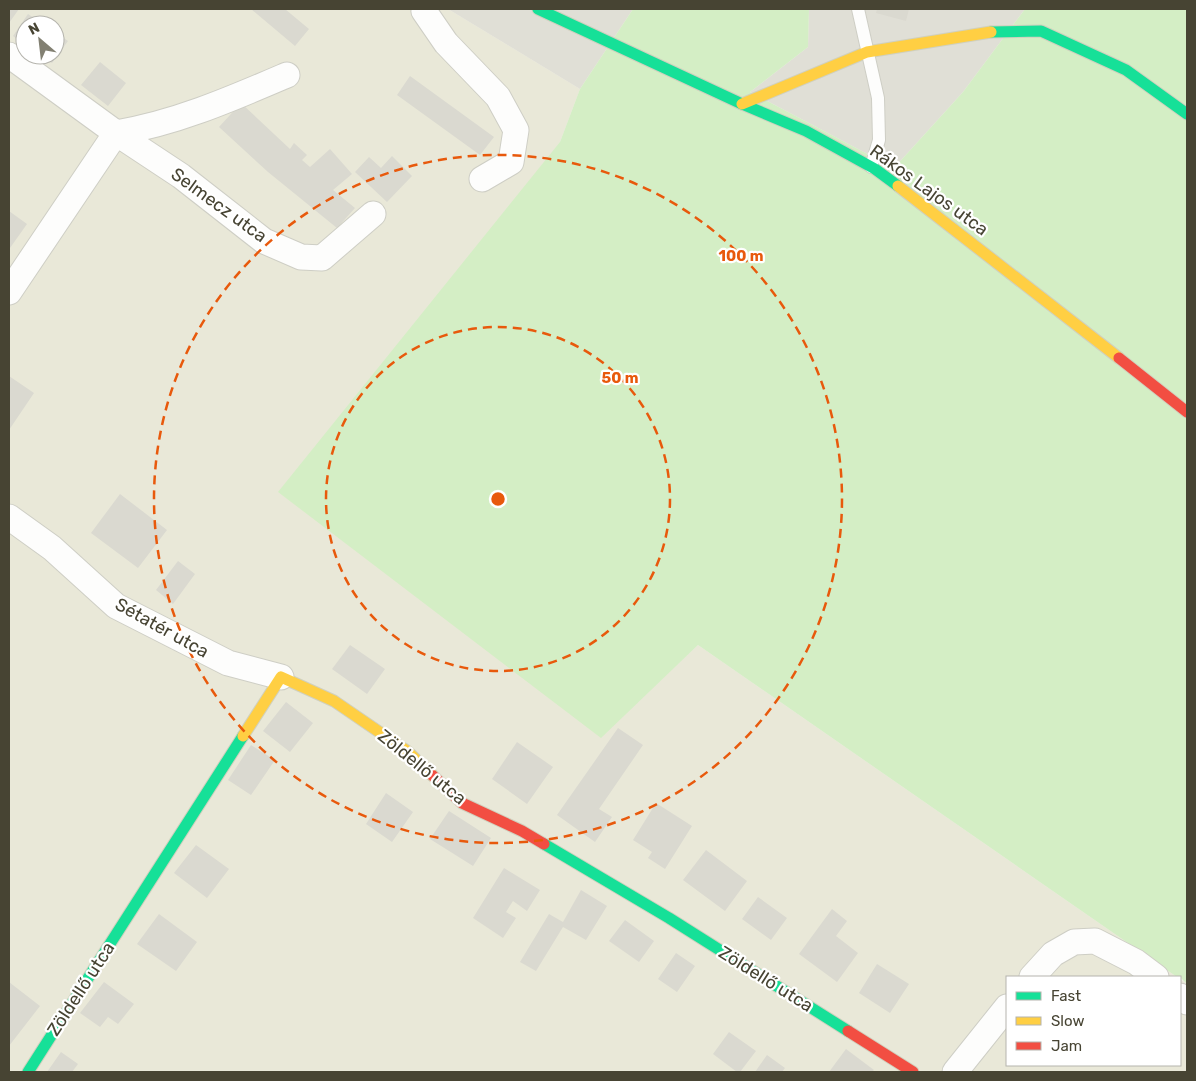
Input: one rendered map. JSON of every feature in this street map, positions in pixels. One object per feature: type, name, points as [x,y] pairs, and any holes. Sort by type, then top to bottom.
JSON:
[{"type":"street","points":[[425,9],[424,11],[446,44],[498,97],[516,130],[511,162],[482,179]]},
{"type":"street","name":"Rákos Lajos utca","points":[[538,9],[742,104],[806,131],[871,167],[924,205],[1187,412]]},
{"type":"street","points":[[742,104],[867,52],[994,32],[1041,30],[1126,70],[1187,114]]},
{"type":"street","name":"Selmecz utca","points":[[9,55],[116,133],[182,176],[264,240],[301,257],[322,258],[373,214]]},
{"type":"street","points":[[13,277],[116,133],[142,129],[199,112],[287,75]]},
{"type":"street","name":"Sétatér utca","points":[[9,518],[52,548],[116,606],[228,663],[281,677]]},
{"type":"street","name":"Zöldellő utca","points":[[28,1072],[281,677],[334,701],[407,751],[462,803],[522,831],[669,918],[912,1072]]},
{"type":"street","points":[[1033,976],[1053,954],[1074,942],[1095,941],[1136,962],[1155,976]]},
{"type":"street","points":[[955,1072],[1006,1008]]},
{"type":"lane","points":[[858,9],[878,98],[879,140],[871,167]]},
{"type":"shaded area","points":[[9,9],[448,9],[580,89],[560,142],[600,737],[698,645],[1176,976],[1006,976],[1006,1066],[1181,1066],[1181,980],[1187,984],[1187,1072],[9,1072]]},
{"type":"shaded area","points":[[448,9],[633,9],[580,89]]},
{"type":"shaded area","points":[[809,9],[1025,9],[963,92],[894,168],[750,92],[808,47]]},
{"type":"green space","points":[[633,9],[809,9],[808,47],[750,92],[894,168],[963,92],[1025,9],[1187,9],[1187,984],[1181,976],[1176,976],[698,645],[601,738],[278,492],[560,142],[580,89]]},
{"type":"building","points":[[9,9],[19,9],[9,23]]},
{"type":"building","points":[[251,9],[285,9],[309,29],[295,46]]},
{"type":"building","points":[[877,9],[909,9],[906,21],[876,13]]},
{"type":"building","points":[[100,62],[126,83],[108,106],[81,85]]},
{"type":"building","points":[[410,76],[494,137],[480,155],[397,95]]},
{"type":"building","points":[[241,103],[290,149],[294,143],[307,155],[302,160],[310,167],[330,149],[352,174],[333,190],[355,208],[337,228],[268,172],[219,127]]},
{"type":"building","points":[[392,156],[412,176],[387,202],[355,172],[369,157],[381,168]]},
{"type":"building","points":[[9,211],[27,224],[10,248],[9,246]]},
{"type":"building","points":[[9,376],[34,393],[9,430]]},
{"type":"building","points":[[120,494],[167,530],[138,568],[91,533]]},
{"type":"building","points":[[178,561],[195,574],[173,604],[156,590]]},
{"type":"building","points":[[350,645],[385,669],[367,694],[332,669]]},
{"type":"building","points":[[286,702],[313,723],[290,752],[263,731]]},
{"type":"building","points":[[618,728],[643,745],[599,809],[612,817],[595,842],[557,815]]},
{"type":"building","points":[[517,742],[553,767],[527,804],[492,779]]},
{"type":"building","points":[[251,745],[275,760],[251,795],[228,780]]},
{"type":"building","points":[[386,793],[413,812],[392,842],[366,824]]},
{"type":"building","points":[[656,803],[692,826],[665,869],[648,858],[652,852],[633,840]]},
{"type":"building","points":[[449,811],[491,838],[473,866],[430,839]]},
{"type":"building","points":[[196,845],[229,869],[207,898],[174,873]]},
{"type":"building","points":[[706,850],[747,881],[725,911],[683,880]]},
{"type":"building","points":[[504,868],[540,890],[527,911],[513,901],[506,912],[516,918],[503,938],[473,918]]},
{"type":"building","points":[[581,890],[607,906],[586,940],[563,927],[536,971],[520,962],[549,914],[563,922]]},
{"type":"building","points":[[758,897],[787,918],[771,940],[742,919]]},
{"type":"building","points":[[832,909],[847,921],[836,936],[858,953],[837,982],[799,954]]},
{"type":"building","points":[[159,914],[197,942],[176,971],[137,944]]},
{"type":"building","points":[[625,920],[654,941],[639,962],[609,941]]},
{"type":"building","points":[[676,953],[695,966],[677,992],[658,979]]},
{"type":"building","points":[[877,964],[909,984],[890,1013],[859,993]]},
{"type":"building","points":[[9,982],[40,1006],[9,1046]]},
{"type":"building","points":[[104,982],[134,1004],[118,1024],[108,1017],[100,1027],[80,1013]]},
{"type":"building","points":[[729,1032],[756,1051],[740,1072],[737,1072],[713,1054]]},
{"type":"building","points":[[846,1049],[874,1070],[872,1072],[829,1072]]},
{"type":"building","points":[[61,1052],[78,1064],[72,1072],[47,1072]]},
{"type":"building","points":[[767,1055],[785,1068],[782,1072],[755,1072]]},
{"type":"traffic: fast","points":[[538,9],[742,104],[806,131],[875,169],[898,186]]},
{"type":"traffic: fast","points":[[991,32],[1041,31],[1126,70],[1187,114]]},
{"type":"traffic: fast","points":[[28,1072],[243,736]]},
{"type":"traffic: fast","points":[[544,844],[669,918],[848,1031]]},
{"type":"traffic: slow","points":[[742,104],[867,52],[991,32]]},
{"type":"traffic: slow","points":[[898,186],[1119,358]]},
{"type":"traffic: slow","points":[[243,736],[281,677],[334,701],[407,751],[432,775]]},
{"type":"traffic: jam","points":[[1119,358],[1187,412]]},
{"type":"traffic: jam","points":[[432,775],[462,803],[522,831],[544,844]]},
{"type":"traffic: jam","points":[[848,1031],[913,1072]]}]
